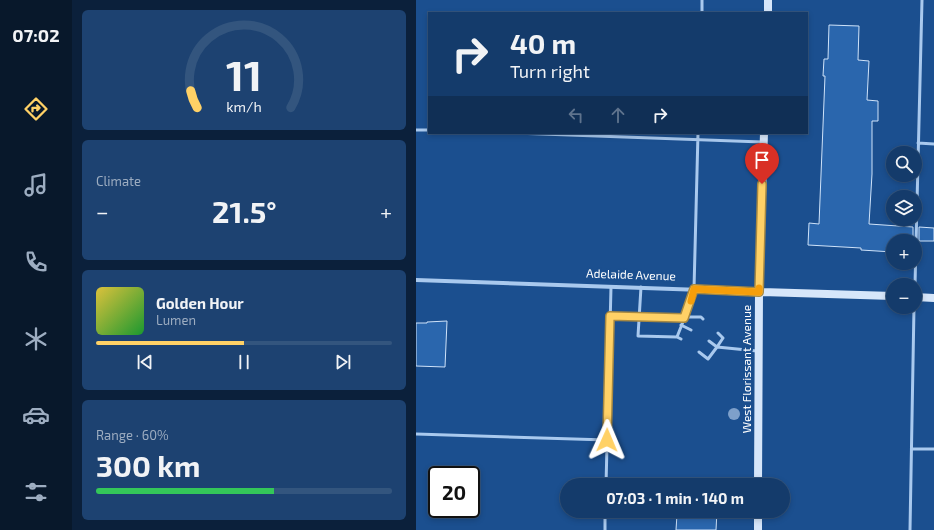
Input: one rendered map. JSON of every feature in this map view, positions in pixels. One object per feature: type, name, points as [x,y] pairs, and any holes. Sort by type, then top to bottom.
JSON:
[{"type":"main road","points":[[768,0],[768,12]]},
{"type":"main road","name":"West Florissant Avenue","points":[[758,478],[759,292],[764,134]]},
{"type":"main road","name":"Adelaide Avenue","points":[[759,292],[886,296]]},
{"type":"main road","points":[[922,297],[934,298]]},
{"type":"main road","points":[[758,518],[758,530]]},
{"type":"street","name":"Adelaide Avenue","points":[[416,280],[759,292]]},
{"type":"lane","points":[[702,0],[702,12]]},
{"type":"lane","points":[[915,278],[922,0]]},
{"type":"lane","points":[[416,130],[428,130]]},
{"type":"lane","points":[[540,134],[764,142]]},
{"type":"lane","points":[[677,337],[694,289],[698,134]]},
{"type":"lane","points":[[918,143],[934,144]]},
{"type":"lane","points":[[606,478],[611,287]]},
{"type":"lane","points":[[641,288],[638,336],[677,337],[681,339]]},
{"type":"lane","points":[[910,530],[914,314]]},
{"type":"lane","points":[[610,316],[701,317],[703,319]]},
{"type":"lane","points":[[681,325],[691,330]]},
{"type":"lane","points":[[699,352],[708,359],[723,338],[718,333]]},
{"type":"lane","points":[[709,342],[718,347],[759,351]]},
{"type":"lane","points":[[416,434],[607,440]]},
{"type":"lane","points":[[912,449],[934,449]]},
{"type":"lane","points":[[605,518],[605,530]]},
{"type":"building","points":[[829,25],[859,26],[858,60],[869,61],[867,100],[878,101],[878,121],[872,121],[872,174],[869,224],[913,227],[913,234],[886,234],[886,252],[861,250],[861,248],[808,245],[809,223],[819,224],[825,76],[823,76],[824,59],[828,59]]},
{"type":"building","points":[[919,227],[934,228],[934,241],[922,241],[922,234],[919,234]]},
{"type":"building","points":[[447,321],[445,367],[416,366],[416,323]]},
{"type":"building","points":[[677,518],[717,518],[716,530],[676,530]]},
{"type":"slow traffic","points":[[691,301],[694,289],[759,292],[759,288]]},
{"type":"route","points":[[607,440],[610,316],[684,318],[694,289],[759,292],[762,184]]}]
